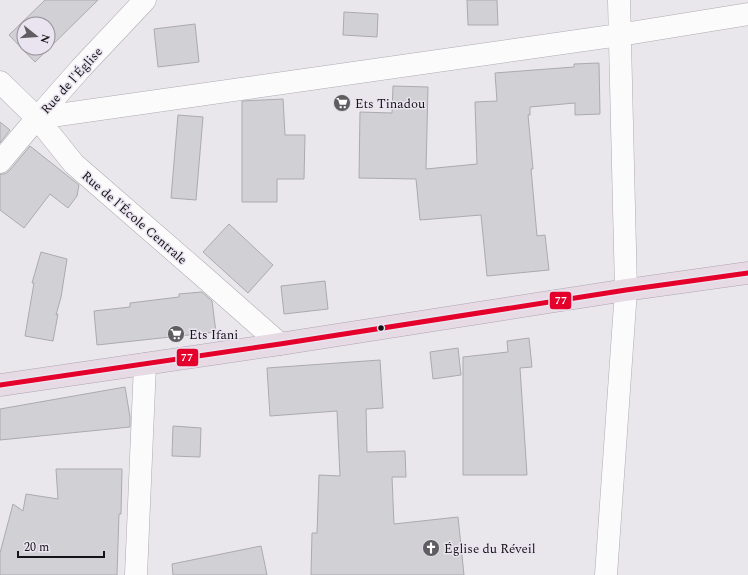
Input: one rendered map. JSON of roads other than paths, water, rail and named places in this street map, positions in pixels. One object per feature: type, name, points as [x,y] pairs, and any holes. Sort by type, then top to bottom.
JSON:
[{"type":"highway","points":[[0,385],[280,344],[626,290],[748,273]]},
{"type":"street","name":"Rue de l'Église","points":[[0,162],[81,68],[146,0]]},
{"type":"street","points":[[606,575],[626,290],[618,0]]},
{"type":"street","points":[[37,118],[619,35],[748,14]]},
{"type":"street","name":"Rue de l'École Centrale","points":[[0,82],[37,118],[74,164],[280,344]]},
{"type":"street","points":[[136,575],[145,364]]},
{"type":"place","name":"Ets Tinadou","points":[[342,103]]},
{"type":"place","name":"Ets Ifani","points":[[176,334]]},
{"type":"place","name":"Église du Réveil","points":[[431,548]]}]
